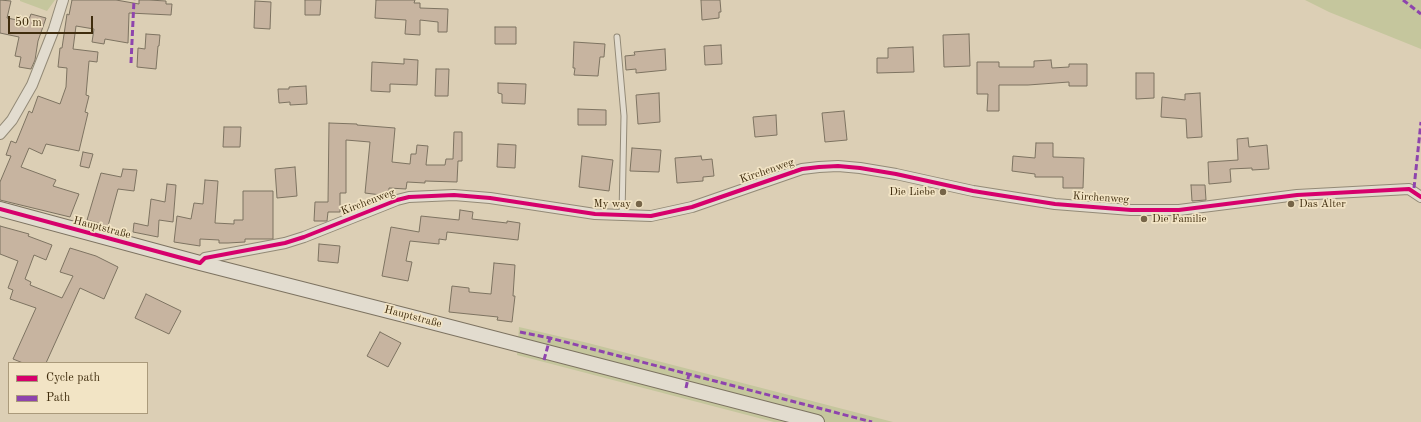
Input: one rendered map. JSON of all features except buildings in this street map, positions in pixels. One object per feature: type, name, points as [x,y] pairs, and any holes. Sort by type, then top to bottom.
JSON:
[{"type":"main road","name":"Hauptstraße","points":[[0,209],[200,263],[817,422]]},
{"type":"street","points":[[0,134],[12,120],[32,85],[54,29],[63,0]]},
{"type":"street","name":"Kirchenweg","points":[[200,263],[206,258],[285,243],[304,237],[396,200],[409,197],[454,195],[595,214],[651,216],[692,207],[802,169],[838,166],[889,173],[973,191],[1055,204],[1131,210],[1180,210],[1297,195],[1409,189],[1421,197]]},
{"type":"lane","points":[[617,37],[624,116],[622,216]]},
{"type":"green space","points":[[20,0],[55,0],[47,11]]},
{"type":"green space","points":[[1305,0],[1421,0],[1421,49],[1329,12]]},
{"type":"green space","points":[[519,327],[588,343],[893,422],[774,422],[517,355]]},
{"type":"marked path","points":[[131,63],[134,0]]},
{"type":"marked path","points":[[1403,0],[1421,14]]},
{"type":"marked path","points":[[1414,188],[1421,122]]},
{"type":"marked path","points":[[520,332],[550,338],[872,422]]},
{"type":"marked path","points":[[544,360],[550,338]]},
{"type":"marked path","points":[[686,388],[689,374]]},
{"type":"cycle path","points":[[0,209],[200,263],[205,258],[285,243],[304,237],[397,200],[409,197],[454,195],[490,198],[595,214],[651,216],[692,207],[802,169],[819,167],[838,166],[860,168],[896,174],[973,191],[1055,204],[1131,210],[1179,210],[1297,195],[1409,189],[1421,197]]},
{"type":"place","name":"Die Liebe","points":[[943,192]]},
{"type":"place","name":"My way","points":[[639,204]]},
{"type":"place","name":"Das Alter","points":[[1291,204]]},
{"type":"place","name":"Die Familie","points":[[1144,219]]}]
